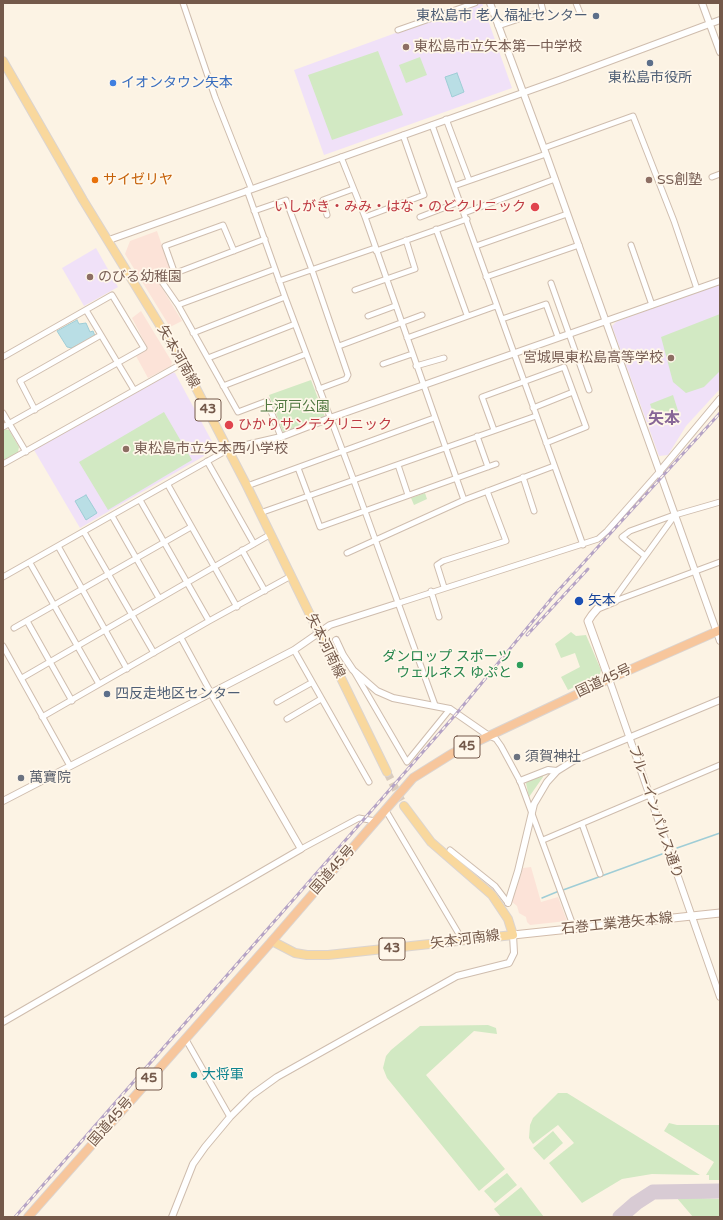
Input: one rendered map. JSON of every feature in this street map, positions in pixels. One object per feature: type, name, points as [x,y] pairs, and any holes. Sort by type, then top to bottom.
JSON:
[{"type":"highway","name":"国道45号","points":[[28,1217],[272,941],[413,778],[453,753],[609,679],[718,631]]},
{"type":"main road","name":"矢本河南線","points":[[3,61],[108,240],[183,363],[229,449],[387,772]]},
{"type":"main road","name":"ブルーインパルス通り","points":[[609,679],[588,621],[595,611],[615,601]]},
{"type":"main road","name":"矢本河南線","points":[[272,941],[295,953],[328,955],[513,935],[508,919],[492,895],[431,842],[404,806]]},
{"type":"main road","name":"石巻工業港矢本線","points":[[513,935],[720,913]]},
{"type":"street","points":[[183,3],[249,189],[254,211],[285,298],[343,451],[435,705]]},
{"type":"street","points":[[398,30],[475,3]]},
{"type":"street","points":[[490,3],[579,245],[695,572],[718,631],[720,641]]},
{"type":"street","points":[[498,26],[543,11],[541,3]]},
{"type":"street","points":[[576,3],[580,12]]},
{"type":"street","points":[[702,3],[720,52]]},
{"type":"street","points":[[108,240],[432,125],[720,20]]},
{"type":"street","points":[[544,148],[633,116],[674,221],[697,289]]},
{"type":"street","points":[[446,119],[469,180]]},
{"type":"street","points":[[432,125],[459,202],[466,216],[496,306],[515,353],[533,408],[583,545]]},
{"type":"street","points":[[365,217],[424,195],[403,135]]},
{"type":"street","points":[[454,186],[546,154]]},
{"type":"street","points":[[341,157],[365,217],[385,279],[464,500]]},
{"type":"street","points":[[712,177],[720,174]]},
{"type":"street","points":[[279,281],[406,240],[555,180]]},
{"type":"street","points":[[328,215],[323,200],[353,189]]},
{"type":"street","points":[[254,211],[286,200],[312,270],[348,375],[346,379],[319,389]]},
{"type":"street","points":[[420,217],[459,202]]},
{"type":"street","points":[[476,246],[567,214]]},
{"type":"street","points":[[175,274],[165,246],[224,225],[234,251]]},
{"type":"street","points":[[436,229],[467,316]]},
{"type":"street","points":[[265,239],[160,279],[178,306],[238,412],[267,401],[281,437]]},
{"type":"street","points":[[355,290],[415,269],[406,240]]},
{"type":"street","points":[[486,277],[579,245]]},
{"type":"street","points":[[631,245],[652,305]]},
{"type":"street","points":[[178,306],[275,269]]},
{"type":"street","points":[[3,577],[168,485],[229,449],[281,437],[330,418],[569,333],[720,281]]},
{"type":"street","points":[[551,283],[589,390]]},
{"type":"street","points":[[3,357],[112,295],[144,348],[3,427]]},
{"type":"street","points":[[193,333],[285,298]]},
{"type":"street","points":[[502,319],[546,304],[558,337]]},
{"type":"street","points":[[368,316],[395,306]]},
{"type":"street","points":[[407,338],[496,306]]},
{"type":"street","points":[[86,310],[134,390]]},
{"type":"street","points":[[339,346],[422,315]]},
{"type":"street","points":[[208,358],[295,324]]},
{"type":"street","points":[[35,410],[20,381],[101,335]]},
{"type":"street","points":[[223,386],[306,354]]},
{"type":"street","points":[[383,364],[412,354]]},
{"type":"street","points":[[416,366],[444,358]]},
{"type":"street","points":[[3,464],[183,363]]},
{"type":"street","points":[[494,430],[482,397],[564,367],[586,427],[546,443]]},
{"type":"street","points":[[533,408],[573,392]]},
{"type":"street","points":[[3,801],[294,650],[330,625],[444,587],[583,545],[598,539],[607,531],[660,471],[720,399]]},
{"type":"street","points":[[3,413],[26,452]]},
{"type":"street","points":[[260,513],[536,416]]},
{"type":"street","points":[[247,486],[434,418]]},
{"type":"street","points":[[477,436],[488,467]]},
{"type":"street","points":[[207,461],[254,544]]},
{"type":"street","points":[[298,468],[320,528],[364,510],[496,464]]},
{"type":"street","points":[[398,465],[408,495]]},
{"type":"street","points":[[347,553],[464,500],[554,466]]},
{"type":"street","points":[[523,477],[534,511]]},
{"type":"street","points":[[168,485],[237,607]]},
{"type":"street","points":[[444,587],[437,565],[443,561],[506,541],[488,491]]},
{"type":"street","points":[[140,500],[209,621]]},
{"type":"street","points":[[644,556],[622,538],[630,531],[675,515],[720,502]]},
{"type":"street","points":[[615,601],[617,595],[644,556],[675,515]]},
{"type":"street","points":[[112,516],[159,598]]},
{"type":"street","points":[[14,628],[164,541],[191,527]]},
{"type":"street","points":[[84,532],[154,652]]},
{"type":"street","points":[[22,678],[186,581],[271,534]]},
{"type":"street","points":[[58,546],[127,669]]},
{"type":"street","points":[[242,550],[265,590]]},
{"type":"street","points":[[30,562],[99,684]]},
{"type":"street","points":[[615,601],[720,562]]},
{"type":"street","points":[[42,717],[72,701],[154,652],[291,576]]},
{"type":"street","points":[[431,592],[439,617]]},
{"type":"street","points":[[27,621],[72,701]]},
{"type":"street","points":[[181,638],[301,849]]},
{"type":"street","points":[[336,640],[343,655],[407,762],[450,710]]},
{"type":"street","points":[[3,646],[70,766]]},
{"type":"street","points":[[294,650],[311,683],[369,782]]},
{"type":"street","points":[[353,670],[372,688],[393,698],[435,705],[450,710],[496,739],[520,781],[531,815],[543,840],[570,923],[574,928]]},
{"type":"street","name":"ブルーインパルス通り","points":[[609,679],[720,996]]},
{"type":"street","points":[[277,702],[311,683]]},
{"type":"street","points":[[287,719],[321,699]]},
{"type":"street","points":[[508,903],[538,794],[557,771],[573,761],[720,700]]},
{"type":"street","points":[[543,840],[720,765]]},
{"type":"street","points":[[520,781],[548,770],[557,771]]},
{"type":"street","points":[[385,809],[463,941]]},
{"type":"street","points":[[3,1022],[301,849],[359,818],[375,821]]},
{"type":"street","points":[[582,824],[600,874]]},
{"type":"street","points":[[450,850],[495,886],[508,903]]},
{"type":"street","points":[[172,1217],[193,1164],[230,1117],[252,1096],[277,1077],[457,976],[509,963],[514,953],[513,935]]},
{"type":"street","points":[[185,1038],[230,1117]]},
{"type":"shaded area","name":"東松島市立矢本第一中学校","points":[[478,3],[482,3],[512,88],[324,155],[294,70]]},
{"type":"shaded area","points":[[157,231],[170,269],[169,273],[156,278],[182,321],[170,327],[125,254],[130,241]]},
{"type":"shaded area","name":"のびる幼稚園","points":[[96,248],[118,287],[84,306],[62,268]]},
{"type":"shaded area","name":"宮城県東松島高等学校","points":[[720,283],[720,389],[686,426],[668,455],[659,456],[612,326],[616,322]]},
{"type":"shaded area","points":[[141,311],[172,362],[171,366],[148,378],[136,356],[148,349],[132,318]]},
{"type":"shaded area","name":"東松島市立矢本西小学校","points":[[170,371],[175,373],[215,447],[211,452],[80,528],[34,450]]},
{"type":"shaded area","points":[[531,867],[541,902],[558,897],[567,921],[530,925],[527,922],[526,917],[519,913],[517,906],[512,902],[523,868]]},
{"type":"green space","points":[[378,51],[403,115],[332,140],[308,75]]},
{"type":"green space","points":[[420,57],[427,75],[406,83],[399,65]]},
{"type":"green space","points":[[720,314],[720,371],[704,387],[686,393],[673,382],[661,337]]},
{"type":"green space","name":"上河戸公園","points":[[311,380],[325,417],[283,432],[269,395]]},
{"type":"green space","points":[[673,395],[680,417],[657,424],[650,404]]},
{"type":"green space","points":[[164,412],[192,460],[108,510],[79,462]]},
{"type":"green space","points":[[4,429],[9,430],[19,447],[18,452],[3,461]]},
{"type":"green space","points":[[425,493],[427,499],[414,505],[411,498]]},
{"type":"green space","points":[[571,632],[576,636],[586,635],[601,670],[600,674],[568,690],[561,677],[580,667],[575,653],[561,658],[555,644]]},
{"type":"green space","points":[[543,773],[543,777],[529,797],[526,783]]},
{"type":"green space","points":[[488,1025],[496,1028],[497,1034],[474,1031],[426,1075],[505,1169],[479,1191],[387,1078],[383,1068],[386,1056],[391,1050],[420,1026]]},
{"type":"green space","points":[[558,1093],[567,1093],[700,1175],[652,1174],[622,1179],[582,1203],[549,1163],[574,1143],[558,1125],[533,1144],[529,1138],[530,1125],[533,1118]]},
{"type":"green space","points":[[669,1123],[677,1125],[720,1125],[720,1180],[709,1180],[709,1175],[706,1175],[714,1162],[664,1131]]},
{"type":"green space","points":[[553,1131],[563,1143],[544,1160],[533,1148]]},
{"type":"green space","points":[[507,1173],[517,1185],[495,1203],[484,1191]]},
{"type":"green space","points":[[521,1187],[544,1217],[501,1217],[494,1209]]},
{"type":"green space","points":[[676,1197],[720,1199],[720,1217],[693,1217]]},
{"type":"water","points":[[457,73],[464,92],[452,97],[445,77]]},
{"type":"water","points":[[77,320],[79,324],[86,323],[90,332],[93,331],[95,336],[72,348],[67,347],[57,331]]},
{"type":"water","points":[[86,495],[97,513],[86,520],[75,501]]},
{"type":"waterway","points":[[677,848],[720,833]]},
{"type":"waterway","points":[[563,890],[662,854]]},
{"type":"waterway","points":[[542,898],[559,891]]},
{"type":"taxiway","points":[[620,1217],[636,1203],[653,1192],[720,1191]]},
{"type":"tunnel","points":[[387,772],[404,806]]},
{"type":"railway","points":[[15,1217],[457,713],[556,593],[720,413]]},
{"type":"railway","points":[[527,635],[588,569]]},
{"type":"place","name":"東松島市 老人福祉センター","points":[[596,16]]},
{"type":"place","name":"東松島市立矢本第一中学校","points":[[406,47]]},
{"type":"place","name":"東松島市役所","points":[[650,63]]},
{"type":"place","name":"イオンタウン矢本","points":[[113,83]]},
{"type":"place","name":"サイゼリヤ","points":[[95,180]]},
{"type":"place","name":"SS創塾","points":[[649,180]]},
{"type":"place","name":"いしがき・みみ・はな・のどクリニック","points":[[535,207]]},
{"type":"place","name":"のびる幼稚園","points":[[90,277]]},
{"type":"place","name":"宮城県東松島高等学校","points":[[671,358]]},
{"type":"place","name":"ひかりサンテクリニック","points":[[229,425]]},
{"type":"place","name":"東松島市立矢本西小学校","points":[[126,449]]},
{"type":"place","name":"矢本","points":[[579,601]]},
{"type":"place","name":"ダンロップ スポーツ ウェルネス ゆぷと","points":[[520,665]]},
{"type":"place","name":"四反走地区センター","points":[[107,694]]},
{"type":"place","name":"須賀神社","points":[[517,757]]},
{"type":"place","name":"萬寶院","points":[[21,778]]},
{"type":"place","name":"大将軍","points":[[194,1075]]},
{"type":"district","name":"矢本","points":[[664,420]]}]
